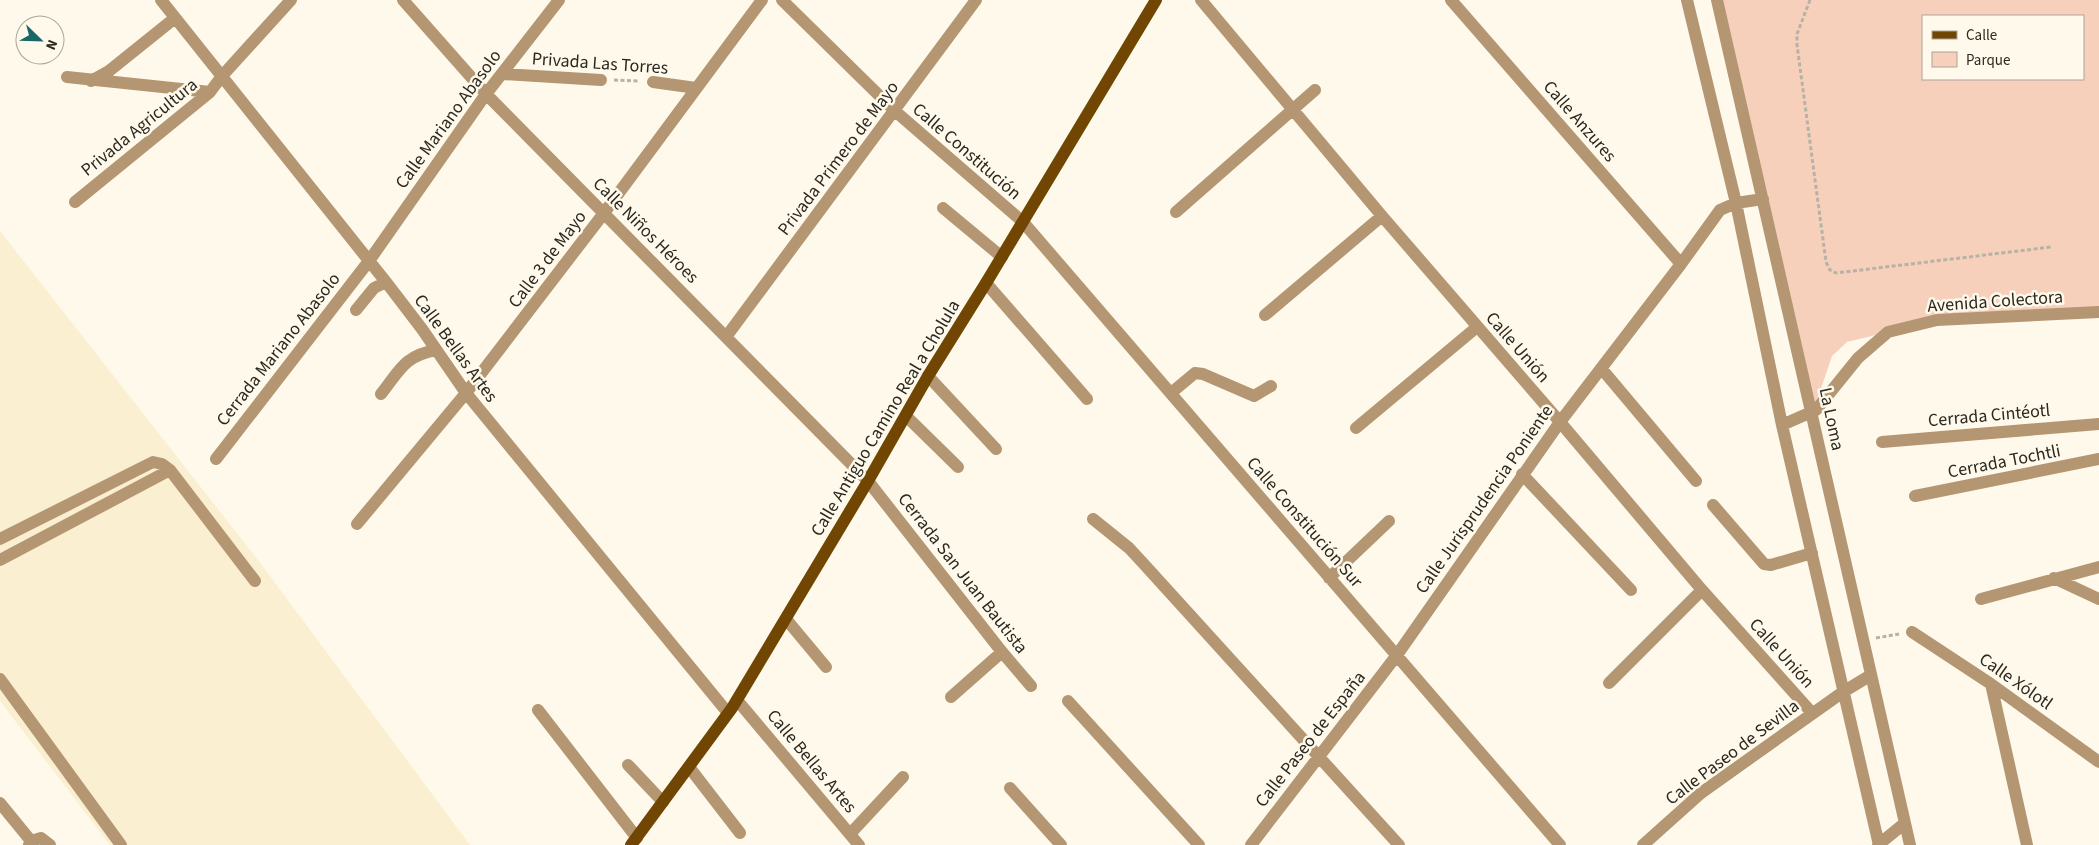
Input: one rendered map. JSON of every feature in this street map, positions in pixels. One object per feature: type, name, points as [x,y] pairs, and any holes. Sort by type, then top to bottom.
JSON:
[{"type":"main road","name":"Calle Antiguo Camino Real a Cholula","points":[[634,842],[737,700],[868,481],[928,376],[1024,222],[1156,0]]},
{"type":"street","name":"Calle Bellas Artes","points":[[160,0],[386,282],[466,394],[728,713]]},
{"type":"street","name":"Privada Agricultura","points":[[75,202],[210,92],[222,76],[291,0]]},
{"type":"street","name":"Calle Niños Héroes","points":[[403,0],[486,94],[868,481]]},
{"type":"street","name":"Calle Mariano Abasolo","points":[[368,261],[486,94],[559,0]]},
{"type":"street","name":"Calle 3 de Mayo","points":[[357,524],[466,394],[762,0]]},
{"type":"street","name":"Calle Constitución","points":[[782,0],[895,112],[1024,222]]},
{"type":"street","name":"Privada Primero de Mayo","points":[[726,337],[895,112],[976,0]]},
{"type":"street","name":"Calle Unión","points":[[1201,0],[1382,216],[1702,590],[1812,713]]},
{"type":"street","name":"Calle Anzures","points":[[1451,0],[1682,264]]},
{"type":"street","points":[[1687,0],[1736,202],[1782,425],[1879,845],[1905,824]]},
{"type":"street","name":"La Loma","points":[[1717,0],[1813,412],[1832,509],[1910,845]]},
{"type":"street","points":[[91,80],[109,71],[175,18]]},
{"type":"street","name":"Privada Las Torres","points":[[502,74],[601,80]]},
{"type":"street","points":[[67,77],[210,92]]},
{"type":"street","name":"Privada Las Torres","points":[[653,82],[696,88]]},
{"type":"street","points":[[1176,212],[1315,90]]},
{"type":"street","name":"Calle Jurisprudencia Poniente","points":[[1397,655],[1522,474],[1682,264],[1720,210],[1736,202],[1763,199]]},
{"type":"street","points":[[942,208],[1002,257]]},
{"type":"street","points":[[1265,315],[1382,216]]},
{"type":"street","name":"Calle Constitución Sur","points":[[1024,222],[1328,578],[1397,655],[1560,845]]},
{"type":"street","name":"Cerrada Mariano Abasolo","points":[[216,458],[368,261]]},
{"type":"street","points":[[356,310],[374,288],[386,282]]},
{"type":"street","points":[[986,283],[1087,400]]},
{"type":"street","name":"Avenida Colectora","points":[[1782,425],[1813,412],[1858,358],[1888,332],[1937,320],[2099,312]]},
{"type":"street","points":[[1356,428],[1477,327]]},
{"type":"street","points":[[381,394],[410,358],[422,352],[436,350]]},
{"type":"street","points":[[1601,368],[1696,481]]},
{"type":"street","points":[[1171,393],[1195,373],[1202,374],[1254,396],[1271,386]]},
{"type":"street","points":[[928,376],[996,449]]},
{"type":"street","points":[[906,416],[958,466]]},
{"type":"street","name":"Cerrada Cintéotl","points":[[1882,442],[2099,424]]},
{"type":"street","name":"Cerrada Tochtli","points":[[1915,496],[2099,459]]},
{"type":"street","points":[[0,539],[153,462],[162,464],[170,470],[255,581]]},
{"type":"street","points":[[0,560],[170,470]]},
{"type":"street","points":[[1522,474],[1631,590]]},
{"type":"street","name":"Cerrada San Juan Bautista","points":[[868,481],[1002,652],[1031,686]]},
{"type":"street","points":[[1713,505],[1764,564],[1771,565],[1812,553]]},
{"type":"street","points":[[1093,519],[1129,548],[1399,845]]},
{"type":"street","points":[[1328,578],[1389,521]]},
{"type":"street","points":[[1981,599],[2099,567]]},
{"type":"street","points":[[2054,578],[2099,600]]},
{"type":"street","points":[[1609,683],[1702,590]]},
{"type":"street","points":[[786,619],[826,667]]},
{"type":"street","name":"Calle Xólotl","points":[[1912,632],[1991,684],[2099,762]]},
{"type":"street","points":[[951,697],[1002,652]]},
{"type":"street","name":"Calle Paseo de España","points":[[1251,845],[1397,655]]},
{"type":"street","name":"Calle Paseo de Sevilla","points":[[1643,845],[1701,793],[1812,713],[1871,675]]},
{"type":"street","points":[[0,679],[121,845]]},
{"type":"street","points":[[1991,684],[2027,845]]},
{"type":"street","name":"Calle Bellas Artes","points":[[737,700],[860,845]]},
{"type":"street","points":[[1068,700],[1199,845]]},
{"type":"street","points":[[538,710],[634,842]]},
{"type":"street","points":[[628,766],[663,802]]},
{"type":"street","points":[[689,767],[740,833]]},
{"type":"street","points":[[850,834],[903,776]]},
{"type":"street","points":[[1010,788],[1061,845]]},
{"type":"street","points":[[0,803],[30,843],[41,838],[50,845]]},
{"type":"path","points":[[1810,0],[1797,34],[1826,262],[1830,270],[1836,273],[2051,247]]},
{"type":"path","name":"Privada Las Torres","points":[[601,80],[653,82]]},
{"type":"path","points":[[1863,640],[1912,632]]},
{"type":"shaded area","points":[[0,231],[261,564],[470,845],[110,845],[0,701]]},
{"type":"green space","points":[[1715,0],[2099,0],[2099,312],[1937,320],[1847,342],[1832,356],[1813,412]]}]
